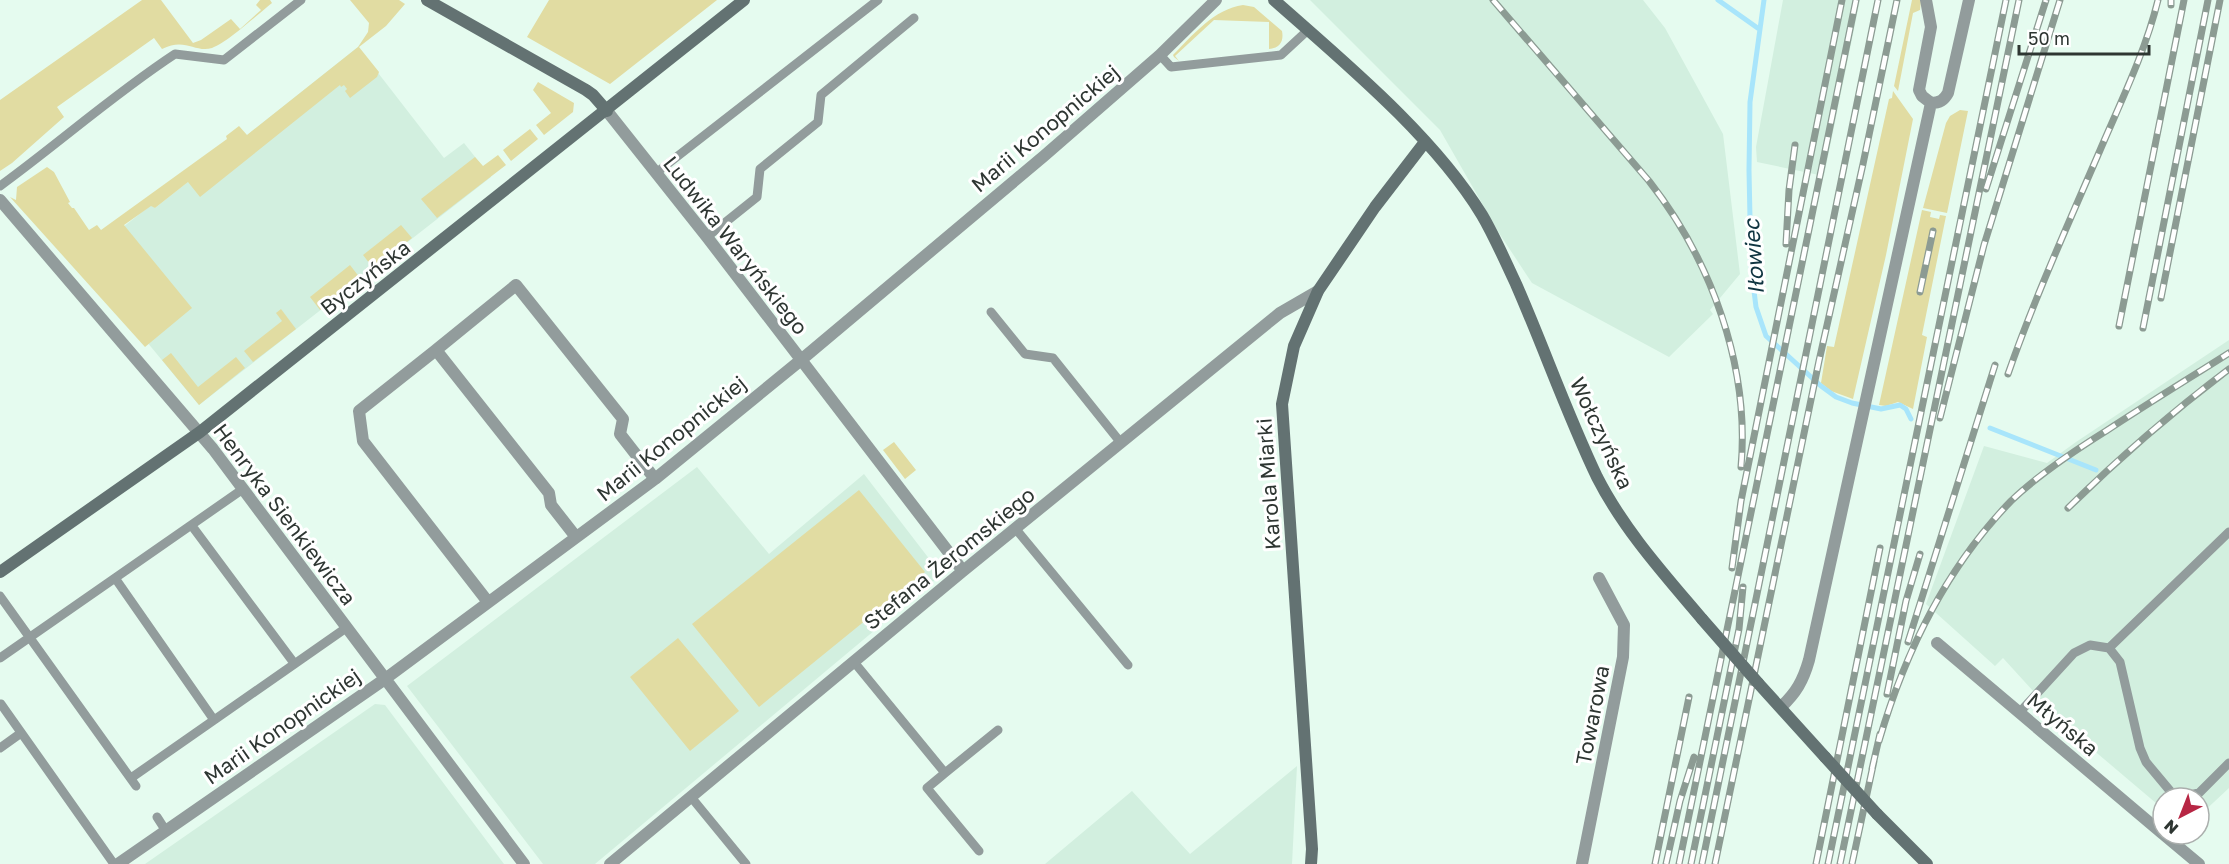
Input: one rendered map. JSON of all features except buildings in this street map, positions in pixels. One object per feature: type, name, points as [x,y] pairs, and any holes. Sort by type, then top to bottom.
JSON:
[{"type":"street","name":"Ludwika Waryńskiego","points":[[427,0],[593,95],[707,237],[963,571]]},
{"type":"street","name":"Byczyńska","points":[[0,572],[200,432],[744,0]]},
{"type":"street","name":"Marii Konopnickiej","points":[[116,864],[385,679],[655,479],[801,360],[1160,55],[1216,0]]},
{"type":"street","name":"Wołczyńska","points":[[1274,0],[1350,67],[1425,142],[1453,174],[1482,215],[1542,343],[1577,433],[1598,478],[1625,524],[1702,619],[1877,814],[1927,864]]},
{"type":"street","points":[[1926,0],[1931,27],[1919,90],[1922,96],[1931,103],[1938,103],[1945,99],[1948,93],[1968,0]]},
{"type":"street","points":[[1781,707],[1797,690],[1809,660],[1931,103]]},
{"type":"street","name":"Karola Miarki","points":[[1311,864],[1312,849],[1282,404],[1294,346],[1318,291],[1375,207],[1425,142]]},
{"type":"street","name":"Henryka Sienkiewicza","points":[[0,200],[200,432],[524,864]]},
{"type":"street","points":[[488,602],[363,441],[359,411],[516,285],[623,418],[620,434],[655,479]]},
{"type":"street","name":"Stefana Żeromskiego","points":[[610,864],[963,571],[1280,313],[1318,291]]},
{"type":"street","points":[[436,350],[549,493],[551,505],[576,537]]},
{"type":"street","name":"Towarowa","points":[[1582,864],[1623,657],[1624,625],[1599,578]]},
{"type":"street","name":"Młyńska","points":[[1937,643],[2151,824]]},
{"type":"street","name":"Młyńska","points":[[2177,846],[2199,864]]},
{"type":"lane","points":[[0,186],[50,150],[142,76],[175,54],[224,60],[301,0]]},
{"type":"lane","points":[[656,173],[878,0]]},
{"type":"lane","points":[[707,237],[757,198],[760,169],[818,122],[821,95],[914,18]]},
{"type":"lane","points":[[1160,55],[1171,67],[1281,56],[1308,30]]},
{"type":"lane","points":[[991,312],[1025,354],[1053,358],[1121,443]]},
{"type":"lane","points":[[0,658],[243,489]]},
{"type":"lane","points":[[192,526],[294,663]]},
{"type":"lane","points":[[1016,528],[1128,665]]},
{"type":"lane","points":[[2109,648],[2229,532]]},
{"type":"lane","points":[[115,579],[214,720]]},
{"type":"lane","points":[[0,596],[133,782],[214,720],[346,628]]},
{"type":"lane","points":[[2019,712],[2074,653],[2090,645],[2109,648],[2120,662],[2140,748],[2146,762],[2172,792],[2185,796],[2199,793],[2229,764]]},
{"type":"lane","points":[[854,662],[945,773]]},
{"type":"lane","points":[[1,704],[116,864]]},
{"type":"lane","points":[[979,851],[927,788],[998,730]]},
{"type":"lane","points":[[0,747],[21,733]]},
{"type":"lane","points":[[691,797],[746,864]]},
{"type":"lane","points":[[157,817],[166,831]]},
{"type":"shaded area","points":[[142,0],[161,0],[193,43],[231,19],[240,29],[261,10],[256,5],[260,0],[270,0],[272,3],[234,34],[212,48],[200,49],[177,44],[162,49],[154,38],[57,107],[64,117],[0,171],[0,100]]},
{"type":"shaded area","points":[[350,0],[399,0],[405,4],[386,26],[359,47],[379,72],[377,77],[350,98],[344,85],[341,87],[340,85],[200,197],[188,182],[155,208],[151,206],[124,225],[192,308],[145,347],[10,197],[16,200],[17,187],[47,167],[54,172],[70,202],[68,203],[89,230],[97,225],[101,230],[227,139],[226,136],[239,126],[247,135],[358,47],[368,32],[369,23]]},
{"type":"shaded area","points":[[549,0],[717,0],[610,84],[527,37]]},
{"type":"shaded area","points":[[1310,0],[1643,0],[1665,28],[1723,134],[1740,274],[1710,310],[1713,314],[1669,357],[1532,283],[1499,233],[1440,130]]},
{"type":"shaded area","points":[[1783,0],[1860,0],[1824,176],[1757,162],[1756,147]]},
{"type":"shaded area","points":[[1912,0],[1921,0],[1920,10],[1913,13],[1898,91],[1894,86]]},
{"type":"shaded area","points":[[1243,5],[1254,7],[1282,31],[1282,41],[1278,46],[1269,49],[1269,22],[1214,20],[1175,56],[1179,61],[1174,57],[1173,55],[1188,39],[1213,17],[1232,7]]},
{"type":"shaded area","points":[[358,47],[444,158],[464,143],[491,177],[199,405],[80,261],[151,205],[155,208]]},
{"type":"shaded area","points":[[538,82],[574,103],[573,112],[544,135],[536,125],[551,113],[533,90]]},
{"type":"shaded area","points":[[1893,91],[1913,119],[1886,255],[1853,399],[1831,391],[1821,383],[1827,346],[1834,347],[1889,99],[1892,98]]},
{"type":"shaded area","points":[[1960,110],[1968,111],[1947,213],[1923,208],[1946,123],[1950,116]]},
{"type":"shaded area","points":[[530,129],[538,139],[511,161],[503,150]]},
{"type":"shaded area","points":[[498,155],[506,165],[437,218],[421,199],[475,157],[483,166]]},
{"type":"shaded area","points":[[1922,210],[1931,212],[1930,217],[1939,219],[1940,215],[1946,216],[1922,335],[1927,337],[1913,409],[1898,402],[1886,406],[1879,405]]},
{"type":"shaded area","points":[[401,225],[412,238],[373,268],[363,255]]},
{"type":"shaded area","points":[[350,265],[360,278],[320,310],[310,297]]},
{"type":"shaded area","points":[[281,309],[296,329],[253,362],[244,351],[282,321],[276,313]]},
{"type":"shaded area","points":[[2229,340],[2229,788],[2211,805],[2211,786],[2151,786],[2151,799],[2065,726],[2003,658],[1995,666],[1926,604],[1984,446],[2047,463]]},
{"type":"shaded area","points":[[171,353],[198,387],[236,357],[245,368],[199,405],[162,360]]},
{"type":"shaded area","points":[[894,442],[916,470],[905,479],[883,450]]},
{"type":"shaded area","points":[[697,467],[769,554],[864,474],[937,569],[936,579],[595,864],[543,864],[407,686]]},
{"type":"shaded area","points":[[859,490],[925,572],[759,707],[692,624]]},
{"type":"shaded area","points":[[678,638],[739,711],[690,751],[630,677]]},
{"type":"shaded area","points":[[375,704],[385,705],[504,864],[145,864]]},
{"type":"shaded area","points":[[1297,766],[1292,864],[1045,864],[1132,791],[1190,854]]},
{"type":"waterway","points":[[1718,0],[1759,29]]},
{"type":"waterway","name":"Iłowiec","points":[[1764,0],[1750,102],[1749,170],[1751,267],[1756,307],[1766,336],[1836,397],[1881,409],[1900,405],[1906,409],[1911,419]]},
{"type":"waterway","name":"Iłowiec","points":[[1990,428],[2096,470]]},
{"type":"railway","points":[[1493,0],[1649,181],[1691,245],[1722,316],[1732,353],[1739,391],[1742,429],[1741,467]]},
{"type":"railway","points":[[1732,568],[1741,501],[1842,0]]},
{"type":"railway","points":[[1679,864],[1856,0]]},
{"type":"railway","points":[[1702,864],[1878,0]]},
{"type":"railway","points":[[1715,864],[1819,361],[1897,0]]},
{"type":"railway","points":[[1828,864],[2006,0]]},
{"type":"railway","points":[[1840,864],[2019,0]]},
{"type":"railway","points":[[1986,189],[2046,0]]},
{"type":"railway","points":[[1940,418],[1984,245],[2060,0]]},
{"type":"railway","points":[[2008,374],[2042,285],[2134,72],[2158,0]]},
{"type":"railway","points":[[2171,0],[2171,5]]},
{"type":"railway","points":[[2119,326],[2184,0]]},
{"type":"railway","points":[[2143,328],[2208,0]]},
{"type":"railway","points":[[2161,298],[2220,0]]},
{"type":"railway","points":[[1786,244],[1789,190],[1795,145]]},
{"type":"railway","points":[[1920,292],[1933,231]]},
{"type":"railway","points":[[1879,741],[1901,675],[1930,613],[1967,554],[2011,501],[2033,481],[2069,455],[2229,353]]},
{"type":"railway","points":[[1908,642],[1995,365]]},
{"type":"railway","points":[[2068,508],[2146,436],[2229,369]]},
{"type":"railway","points":[[1816,864],[1880,548]]},
{"type":"railway","points":[[1887,694],[1906,601],[1920,554]]},
{"type":"railway","points":[[1691,864],[1739,629],[1743,587]]},
{"type":"railway","points":[[1655,864],[1689,697]]},
{"type":"railway","points":[[1872,769],[1880,734]]},
{"type":"railway","points":[[1666,864],[1680,801],[1694,757]]},
{"type":"railway","points":[[1852,864],[1874,761]]}]
